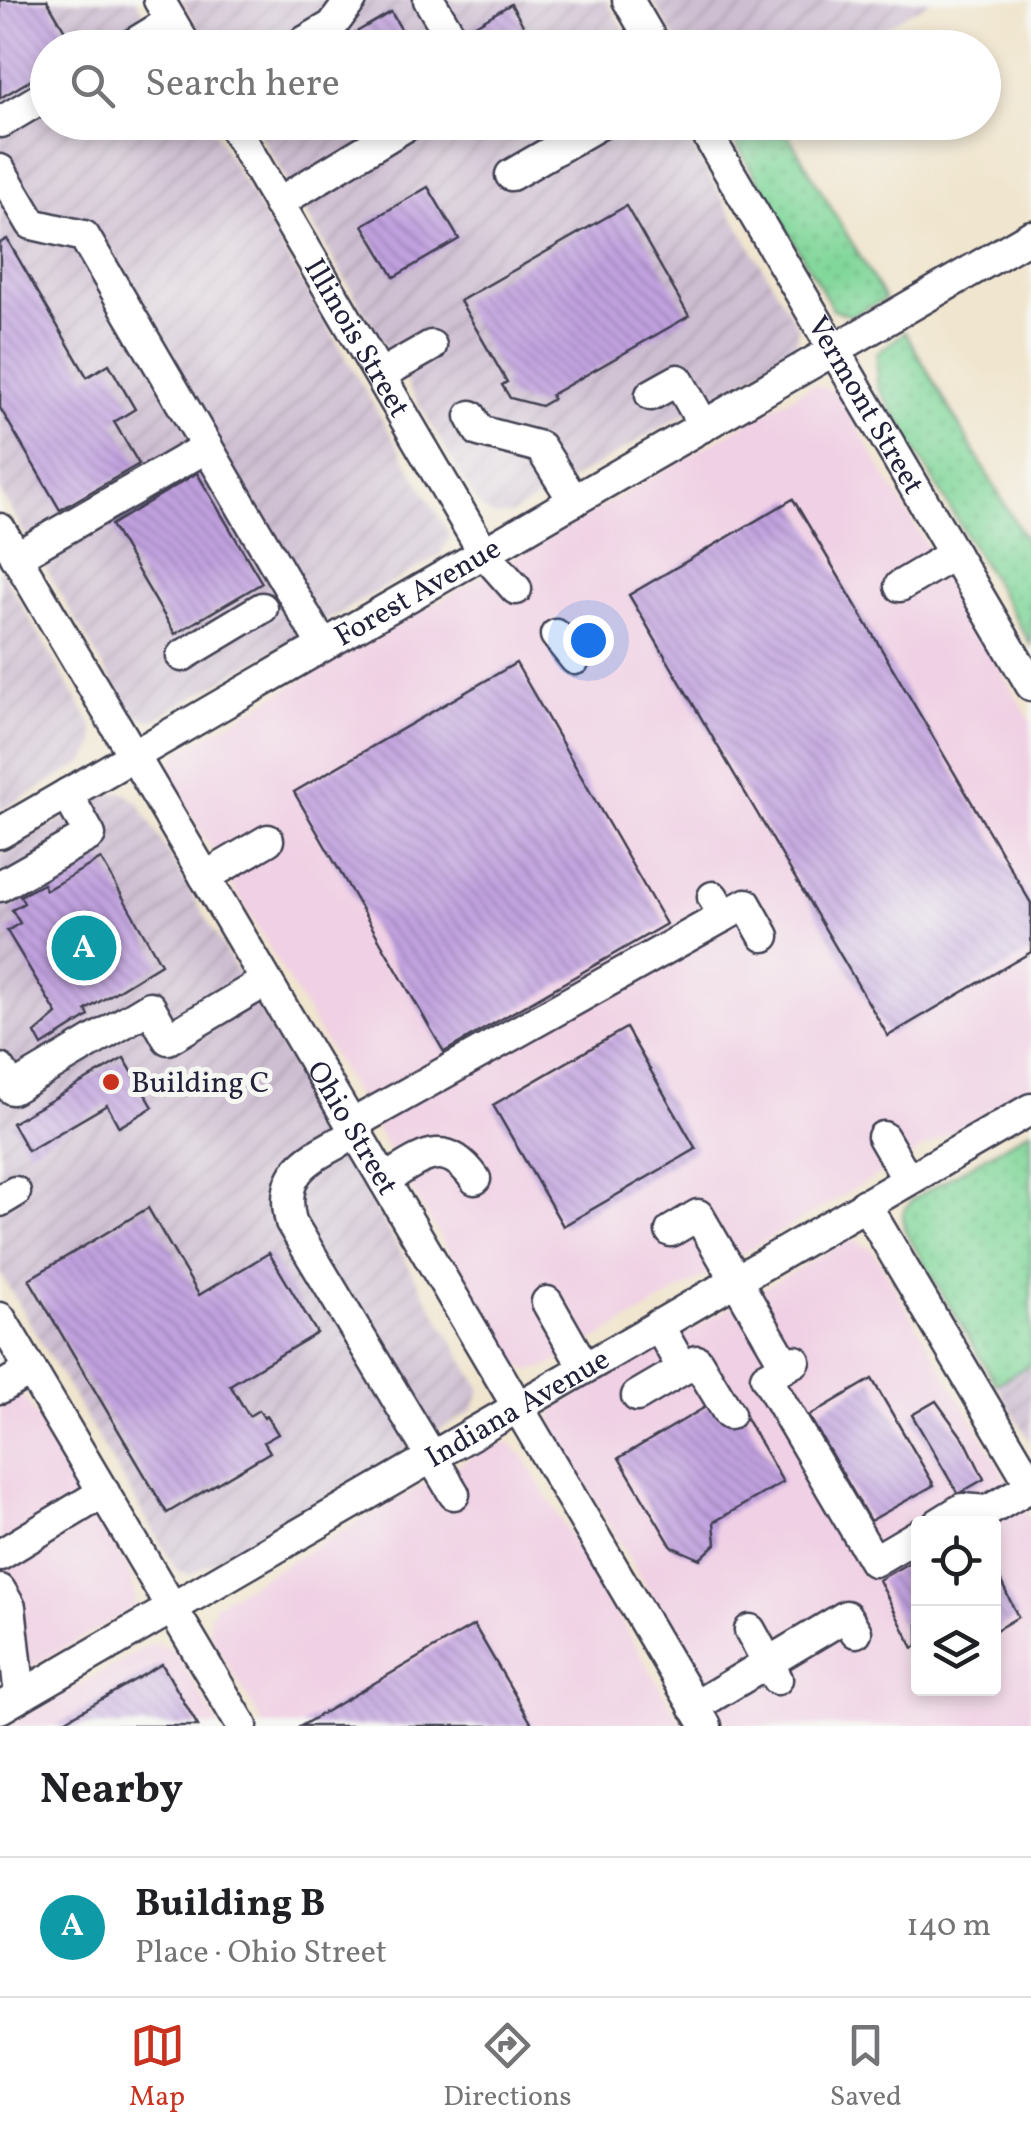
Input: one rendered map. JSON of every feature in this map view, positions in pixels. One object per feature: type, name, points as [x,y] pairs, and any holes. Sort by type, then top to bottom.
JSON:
[{"type":"street","points":[[325,13],[350,0]]},
{"type":"street","points":[[430,0],[448,30]]},
{"type":"street","points":[[628,0],[646,30]]},
{"type":"street","points":[[1,122],[30,105]]},
{"type":"street","name":"Illinois Street","points":[[241,140],[484,553],[516,589]]},
{"type":"street","points":[[278,203],[382,140]]},
{"type":"street","points":[[512,174],[571,140]]},
{"type":"street","name":"Vermont Street","points":[[711,140],[1031,685]]},
{"type":"street","points":[[12,181],[32,224],[84,236],[323,646]]},
{"type":"street","name":"Forest Avenue","points":[[0,833],[1031,236]]},
{"type":"street","points":[[380,376],[431,346]]},
{"type":"street","points":[[652,395],[678,380],[704,426]]},
{"type":"street","points":[[471,416],[479,430],[557,450],[574,501]]},
{"type":"street","points":[[16,557],[207,447]]},
{"type":"street","name":"Ohio Street","points":[[0,529],[81,648],[133,756],[701,1721]]},
{"type":"street","points":[[900,586],[954,554]]},
{"type":"street","points":[[182,656],[262,608]]},
{"type":"street","points":[[556,635],[576,659]]},
{"type":"street","points":[[0,886],[90,835],[67,794]]},
{"type":"street","points":[[205,877],[268,840]]},
{"type":"street","points":[[454,1494],[290,1222],[284,1196],[298,1168],[353,1129],[404,1077],[718,907],[746,904],[764,936]]},
{"type":"street","points":[[0,1070],[12,1089],[150,1008],[168,1039],[266,980]]},
{"type":"street","name":"Indiana Avenue","points":[[10,1702],[1031,1109]]},
{"type":"street","points":[[883,1137],[908,1180]]},
{"type":"street","points":[[384,1180],[438,1152],[453,1155],[476,1179]]},
{"type":"street","points":[[865,1204],[1031,1485],[988,1511],[962,1509],[951,1516]]},
{"type":"street","points":[[670,1231],[698,1215],[790,1363],[766,1377],[874,1561],[911,1539]]},
{"type":"street","points":[[547,1302],[584,1368]]},
{"type":"street","points":[[0,1318],[242,1726]]},
{"type":"street","points":[[658,1325],[684,1369]]},
{"type":"street","points":[[638,1396],[697,1361],[729,1414]]},
{"type":"street","points":[[0,1388],[31,1370]]},
{"type":"street","points":[[0,1555],[104,1492]]},
{"type":"street","points":[[0,1590],[10,1607],[10,1702]]},
{"type":"street","points":[[701,1721],[838,1621]]},
{"type":"street","points":[[750,1630],[772,1671]]},
{"type":"shaded area","points":[[0,0],[136,0],[154,30],[30,30],[30,140],[219,140],[450,536],[440,555],[152,721],[130,712],[0,491]]},
{"type":"shaded area","points":[[181,0],[606,0],[624,30],[199,30]]},
{"type":"shaded area","points":[[652,0],[931,0],[880,30],[670,30]]},
{"type":"shaded area","points":[[263,140],[688,140],[798,327],[796,344],[785,356],[510,515],[493,516],[479,506]]},
{"type":"shaded area","points":[[814,384],[836,392],[1031,722],[1031,1086],[548,1367],[528,1371],[512,1359],[173,785],[170,767],[180,751]]},
{"type":"shaded area","points":[[0,568],[92,725],[96,743],[86,761],[0,811]]},
{"type":"shaded area","points":[[123,792],[139,803],[481,1390],[472,1411],[190,1575],[176,1569],[0,1273],[0,856],[105,794]]},
{"type":"shaded area","points":[[851,1238],[872,1249],[1031,1520],[1031,1726],[728,1726],[553,1430],[552,1415],[563,1403]]},
{"type":"shaded area","points":[[0,1357],[129,1570],[136,1600],[132,1609],[0,1685]]},
{"type":"shaded area","points":[[1031,1364],[1031,1443],[996,1384]]},
{"type":"shaded area","points":[[494,1444],[511,1444],[524,1457],[683,1726],[264,1726],[210,1634],[209,1618],[216,1604]]},
{"type":"shaded area","points":[[151,1644],[174,1649],[219,1726],[7,1726]]},
{"type":"green space","points":[[734,140],[791,140],[885,299],[851,316],[833,309]]},
{"type":"green space","points":[[905,332],[1031,550],[1031,645],[877,385],[877,353]]},
{"type":"green space","points":[[1031,1130],[1031,1364],[996,1384],[904,1229],[903,1213],[912,1200]]},
{"type":"building","points":[[0,0],[47,0],[64,30],[30,30],[30,80],[0,98]]},
{"type":"building","points":[[511,4],[526,30],[467,30]]},
{"type":"building","points":[[391,12],[402,30],[360,30]]},
{"type":"building","points":[[428,187],[459,239],[394,277],[363,225]]},
{"type":"building","points":[[626,206],[689,316],[551,395],[553,399],[541,406],[510,398],[502,385],[507,382],[460,301]]},
{"type":"building","points":[[7,239],[87,377],[109,364],[135,409],[114,422],[139,464],[60,510],[0,408],[0,243]]},
{"type":"building","points":[[197,473],[262,583],[175,634],[111,525]]},
{"type":"building","points":[[793,499],[1031,903],[1031,952],[888,1036],[629,595]]},
{"type":"building","points":[[516,663],[666,924],[444,1052],[294,792]]},
{"type":"building","points":[[101,859],[161,964],[86,1010],[89,1016],[42,1046],[35,1033],[57,1014],[7,931],[20,923],[12,910],[24,903],[20,896],[43,884],[46,890]]},
{"type":"building","points":[[626,1028],[696,1149],[563,1226],[493,1105]]},
{"type":"building","name":"Building C","points":[[124,1058],[153,1107],[119,1127],[107,1105],[28,1151],[12,1123]]},
{"type":"building","points":[[148,1208],[199,1295],[269,1253],[317,1333],[230,1385],[249,1416],[259,1410],[278,1434],[264,1442],[270,1452],[167,1513],[29,1279]]},
{"type":"building","points":[[872,1379],[934,1485],[870,1521],[809,1416]]},
{"type":"building","points":[[936,1401],[967,1444],[984,1479],[958,1494],[912,1415]]},
{"type":"building","points":[[709,1405],[740,1408],[783,1482],[714,1522],[716,1544],[700,1559],[672,1547],[619,1458]]},
{"type":"building","points":[[911,1562],[911,1644],[879,1580]]},
{"type":"building","points":[[1001,1582],[1018,1617],[1001,1627]]},
{"type":"building","points":[[474,1625],[533,1726],[301,1726]]},
{"type":"building","points":[[162,1664],[198,1726],[56,1726]]},
{"type":"place","name":"Building B","points":[[84,948]]},
{"type":"place","name":"Building C","points":[[111,1082]]}]
